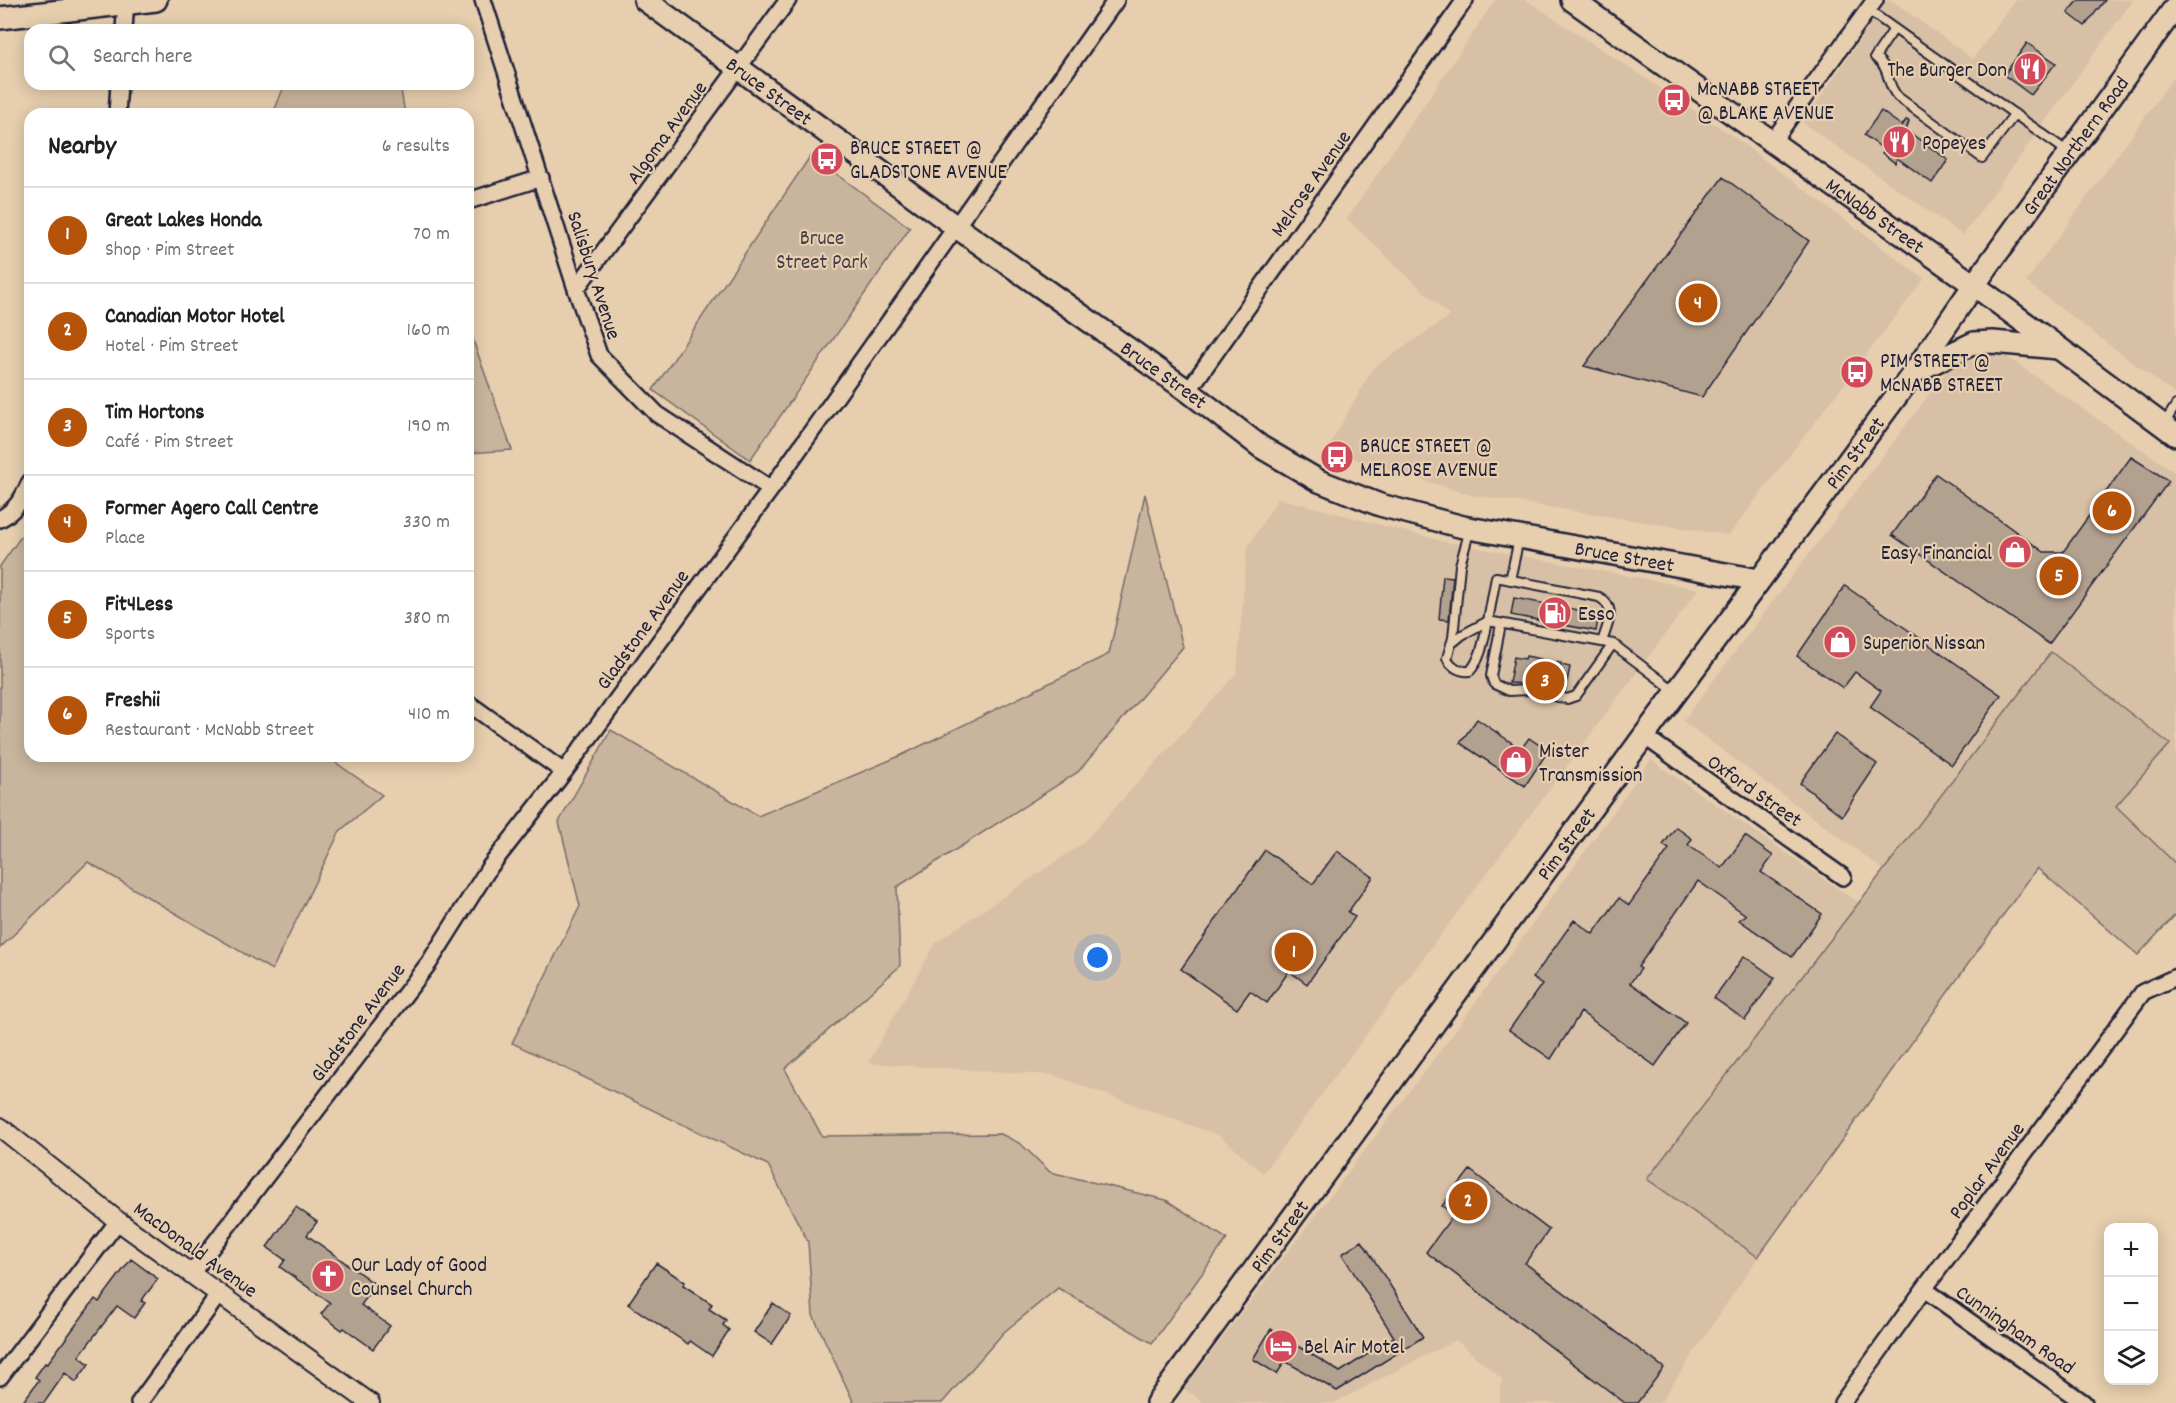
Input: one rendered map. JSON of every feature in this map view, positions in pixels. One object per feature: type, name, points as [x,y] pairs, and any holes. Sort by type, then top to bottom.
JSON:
[{"type":"main road","points":[[0,18],[156,0]]},
{"type":"main road","name":"Bruce Street","points":[[645,0],[955,226],[1188,391],[1261,447],[1319,481],[1380,506],[1470,528],[1759,580]]},
{"type":"main road","name":"McNabb Street","points":[[1579,2],[1974,285],[2169,430]]},
{"type":"main road","name":"Great Northern Road","points":[[1974,285],[2176,6]]},
{"type":"main road","name":"Pim Street","points":[[1157,1403],[1676,692],[1915,371],[1974,285]]},
{"type":"main road","points":[[1915,371],[1974,343],[1994,342],[2058,348]]},
{"type":"street","name":"Salisbury Avenue","points":[[483,0],[599,355],[657,414],[771,489]]},
{"type":"street","name":"Algoma Avenue","points":[[576,289],[788,0]]},
{"type":"street","name":"Gladstone Avenue","points":[[191,1274],[429,963],[489,868],[564,772],[771,489],[1116,0]]},
{"type":"street","name":"Melrose Avenue","points":[[1188,391],[1465,0]]},
{"type":"street","points":[[124,24],[126,2]]},
{"type":"street","points":[[1772,142],[1871,5]]},
{"type":"street","points":[[117,108],[119,90]]},
{"type":"street","points":[[474,199],[541,178]]},
{"type":"street","points":[[0,519],[13,511],[24,497]]},
{"type":"street","points":[[474,707],[564,772]]},
{"type":"street","name":"Oxford Street","points":[[1644,736],[1843,877]]},
{"type":"street","name":"Poplar Avenue","points":[[1842,1403],[2143,992],[2176,977]]},
{"type":"street","name":"MacDonald Avenue","points":[[0,1127],[117,1221],[370,1403]]},
{"type":"street","points":[[0,1377],[117,1221]]},
{"type":"street","name":"Cunningham Road","points":[[1924,1289],[2084,1403]]},
{"type":"street","points":[[139,1403],[219,1294]]},
{"type":"lane","points":[[1871,5],[1894,29],[2069,153]]},
{"type":"lane","points":[[1894,29],[1875,57],[1885,64],[1891,90],[1972,151],[1982,158],[2015,114]]},
{"type":"lane","points":[[2169,430],[2176,405]]},
{"type":"lane","points":[[1470,528],[1460,565],[1451,644],[1447,658],[1449,662],[1460,670],[1470,671],[1478,661],[1496,577],[1599,597],[1607,602],[1610,614],[1602,642]]},
{"type":"lane","points":[[1510,580],[1519,537]]},
{"type":"lane","points":[[1451,644],[1462,635],[1488,621],[1602,642],[1613,645],[1676,692]]},
{"type":"lane","points":[[1501,624],[1491,676],[1494,684],[1509,691],[1528,690],[1567,699],[1576,696],[1613,645]]},
{"type":"shaded area","points":[[1495,0],[1526,0],[1727,132],[1924,279],[1729,535],[1471,495],[1327,450],[1373,368],[1450,316],[1347,219]]},
{"type":"shaded area","points":[[1887,0],[1891,0],[1973,59],[2015,0],[2133,0],[1963,235],[1803,123]]},
{"type":"shaded area","points":[[2176,74],[2176,395],[2026,282]]},
{"type":"shaded area","points":[[2000,352],[2176,473],[2176,864],[2116,806],[2169,744],[2051,652],[1885,871],[1683,721],[1950,367]]},
{"type":"shaded area","points":[[1278,498],[1446,542],[1699,589],[1263,1173],[1220,1136],[1053,1075],[868,1063],[936,942],[1082,844],[1237,673],[1247,548]]},
{"type":"shaded area","points":[[1651,760],[1859,903],[1647,1179],[1758,1257],[1660,1403],[1499,1403],[1502,1379],[1456,1340],[1334,1403],[1205,1403],[1184,1389],[1449,1039]]},
{"type":"green space","points":[[283,90],[401,90],[404,108],[275,108]]},
{"type":"green space","name":"Bruce Street Park","points":[[811,155],[910,228],[750,460],[653,390]]},
{"type":"green space","points":[[474,343],[512,450],[474,453]]},
{"type":"green space","points":[[1145,494],[1183,647],[1078,772],[897,887],[900,966],[785,1069],[822,1136],[1001,1134],[1021,1144],[1050,1172],[1166,1200],[1227,1239],[1152,1343],[1058,1288],[1004,1332],[942,1403],[854,1403],[813,1315],[808,1242],[768,1165],[512,1043],[580,906],[559,822],[611,730],[758,816],[902,755],[1109,654]]},
{"type":"green space","points":[[24,532],[24,762],[335,762],[382,795],[340,831],[272,970],[88,862],[0,948],[0,566]]},
{"type":"green space","points":[[2051,652],[2170,744],[2116,806],[2176,864],[2176,914],[2138,955],[2037,868],[1758,1257],[1647,1179]]},
{"type":"building","points":[[2079,0],[2105,0],[2085,26],[2068,13]]},
{"type":"building","name":"The Burger Don","points":[[2027,43],[2056,63],[2031,95],[2004,75]]},
{"type":"building","name":"Popeyes","points":[[1881,111],[1902,126],[1906,120],[1909,121],[1906,130],[1948,160],[1932,183],[1897,158],[1895,163],[1882,153],[1885,150],[1864,135]]},
{"type":"building","points":[[1723,177],[1809,241],[1702,397],[1584,366]]},
{"type":"building","points":[[2131,457],[2169,481],[2049,644],[1892,535],[1936,474],[2044,552],[2063,552]]},
{"type":"building","points":[[1443,576],[1453,577],[1449,620],[1439,619]]},
{"type":"building","points":[[1845,586],[2001,695],[1952,765],[1870,707],[1881,691],[1855,672],[1843,688],[1797,656]]},
{"type":"building","points":[[1514,598],[1599,614],[1596,631],[1511,615]]},
{"type":"building","points":[[1526,656],[1570,667],[1565,692],[1529,684],[1509,683],[1514,657],[1525,659]]},
{"type":"building","points":[[1477,719],[1521,749],[1529,738],[1548,751],[1525,786],[1460,743]]},
{"type":"building","points":[[1835,734],[1877,764],[1842,816],[1800,783]]},
{"type":"building","points":[[1676,827],[1692,839],[1688,845],[1722,868],[1745,836],[1773,856],[1761,872],[1822,914],[1792,957],[1739,920],[1746,915],[1698,881],[1638,967],[1641,969],[1630,983],[1686,1023],[1655,1066],[1581,1012],[1551,1059],[1509,1030],[1542,984],[1533,978],[1574,920],[1593,934],[1619,898],[1629,905],[1669,849],[1663,845]]},
{"type":"building","points":[[1265,850],[1313,884],[1337,851],[1373,877],[1348,912],[1355,917],[1307,984],[1289,971],[1267,1003],[1250,991],[1237,1009],[1181,969]]},
{"type":"building","points":[[1744,956],[1775,978],[1745,1020],[1714,998]]},
{"type":"building","points":[[1470,1170],[1549,1230],[1525,1263],[1664,1368],[1637,1403],[1625,1403],[1426,1252],[1454,1214],[1442,1206]]},
{"type":"building","name":"Our Lady of Good Counsel Church","points":[[296,1207],[317,1222],[307,1235],[376,1285],[361,1305],[390,1326],[373,1349],[321,1314],[330,1303],[280,1267],[285,1260],[267,1247]]},
{"type":"building","points":[[1362,1241],[1423,1337],[1337,1391],[1285,1361],[1277,1374],[1253,1359],[1271,1329],[1340,1372],[1394,1337],[1342,1254]]},
{"type":"building","points":[[131,1259],[158,1279],[141,1301],[145,1303],[134,1318],[117,1306],[79,1356],[89,1364],[76,1382],[65,1373],[44,1403],[22,1403],[39,1380],[35,1377],[45,1363],[47,1364],[95,1299],[99,1302]]},
{"type":"building","points":[[656,1263],[685,1282],[683,1285],[712,1304],[709,1309],[726,1320],[723,1325],[729,1330],[712,1356],[690,1341],[688,1344],[628,1304]]},
{"type":"building","points":[[773,1303],[791,1316],[772,1344],[754,1332]]},
{"type":"place","name":"The Burger Don","points":[[2030,69]]},
{"type":"place","name":"McNABB STREET @ BLAKE AVENUE","points":[[1674,100]]},
{"type":"place","name":"Popeyes","points":[[1899,142]]},
{"type":"place","name":"BRUCE STREET @ GLADSTONE AVENUE","points":[[827,159]]},
{"type":"place","name":"Former Agero Call Centre","points":[[1698,303]]},
{"type":"place","name":"PIM STREET @ McNABB STREET","points":[[1857,372]]},
{"type":"place","name":"BRUCE STREET @ MELROSE AVENUE","points":[[1337,457]]},
{"type":"place","name":"Freshii","points":[[2112,511]]},
{"type":"place","name":"Easy Financial","points":[[2015,552]]},
{"type":"place","name":"Fit4Less","points":[[2059,576]]},
{"type":"place","name":"Esso","points":[[1555,613]]},
{"type":"place","name":"Superior Nissan","points":[[1840,642]]},
{"type":"place","name":"Tim Hortons","points":[[1545,681]]},
{"type":"place","name":"Mister Transmission","points":[[1516,762]]},
{"type":"place","name":"Great Lakes Honda","points":[[1294,952]]},
{"type":"place","name":"Canadian Motor Hotel","points":[[1468,1201]]},
{"type":"place","name":"Our Lady of Good Counsel Church","points":[[328,1276]]},
{"type":"place","name":"Bel Air Motel","points":[[1281,1346]]}]
